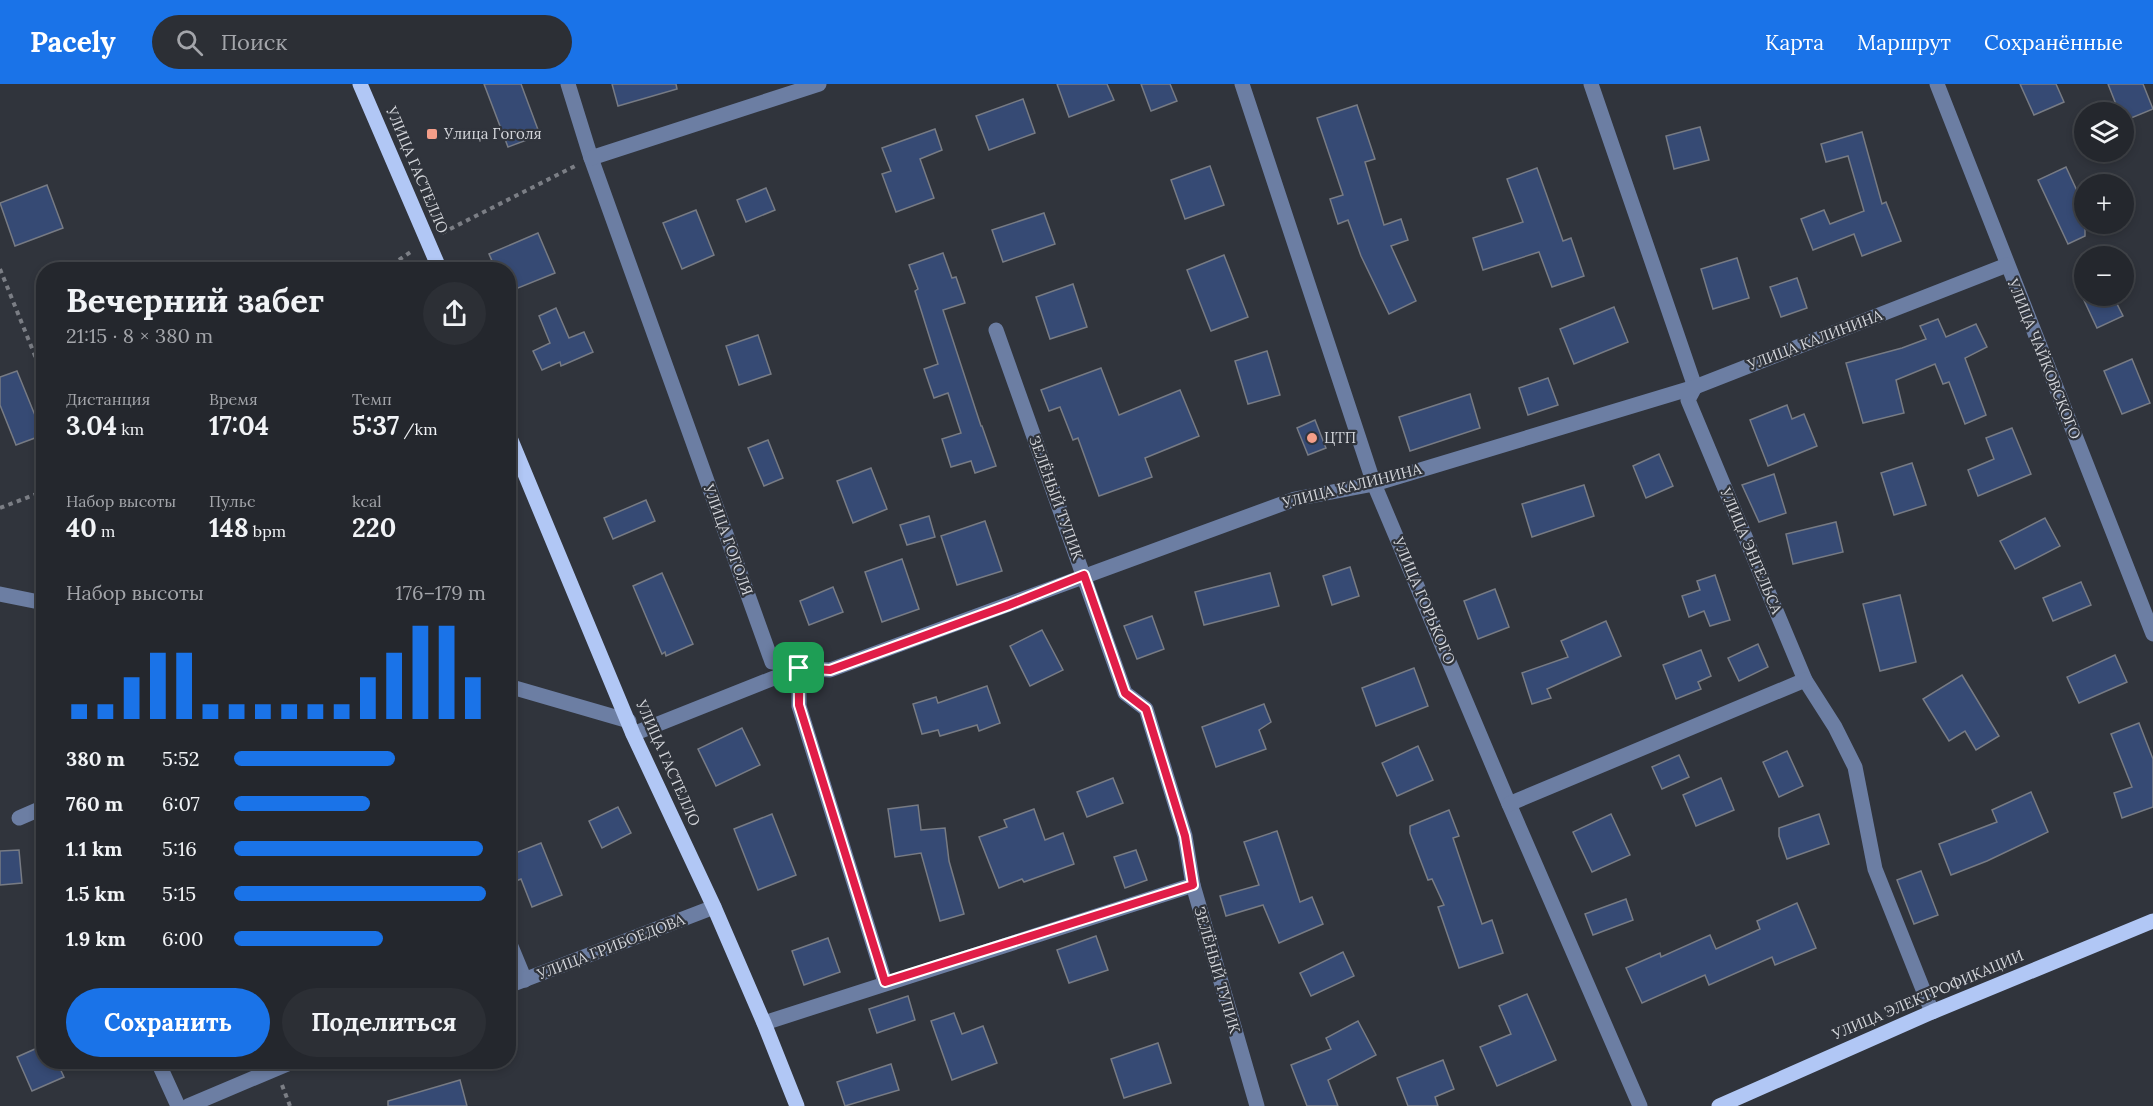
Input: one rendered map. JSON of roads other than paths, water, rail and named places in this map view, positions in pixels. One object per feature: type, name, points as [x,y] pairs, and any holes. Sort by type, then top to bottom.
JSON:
[{"type":"main road","name":"УЛИЦА ГАСТЕЛЛО","points":[[360,84],[437,262]]},
{"type":"main road","name":"УЛИЦА ГАСТЕЛЛО","points":[[516,452],[631,728],[714,907],[797,1106]]},
{"type":"main road","name":"УЛИЦА ЭЛЕКТРОФИКАЦИИ","points":[[1719,1106],[1932,1012],[2153,921]]},
{"type":"street","name":"УЛИЦА ГОГОЛЯ","points":[[568,84],[591,158],[772,662],[799,668]]},
{"type":"street","points":[[591,158],[819,84]]},
{"type":"street","name":"УЛИЦА ГОРЬКОГО","points":[[1242,84],[1374,483],[1509,804],[1640,1106]]},
{"type":"street","name":"УЛИЦА ЭНГЕЛЬСА","points":[[1591,84],[1695,387],[1688,400],[1805,680],[1855,767],[1875,869],[1932,1012]]},
{"type":"street","name":"УЛИЦА ЧАЙКОВСКОГО","points":[[1938,84],[2153,634]]},
{"type":"street","name":"УЛИЦА КАЛИНИНА","points":[[631,728],[799,668],[830,670],[1295,499],[1374,483],[1695,387],[2007,265]]},
{"type":"street","name":"ЗЕЛЁНЫЙ ТУПИК","points":[[996,330],[1125,693],[1146,709],[1185,836],[1193,885],[1257,1106]]},
{"type":"street","points":[[0,594],[36,601]]},
{"type":"street","points":[[799,668],[799,705],[885,982]]},
{"type":"street","points":[[1509,804],[1805,680]]},
{"type":"street","points":[[516,689],[631,728]]},
{"type":"street","points":[[19,818],[36,811]]},
{"type":"street","points":[[764,1023],[885,982],[1193,885]]},
{"type":"street","name":"УЛИЦА ГРИБОЕДОВА","points":[[516,984],[714,907]]},
{"type":"street","points":[[516,959],[525,981]]},
{"type":"street","points":[[161,1069],[178,1106]]},
{"type":"street","points":[[188,1106],[275,1069]]},
{"type":"place","name":"Улица Гоголя","points":[[432,134]]},
{"type":"place","name":"ЦТП","points":[[1312,438]]}]
